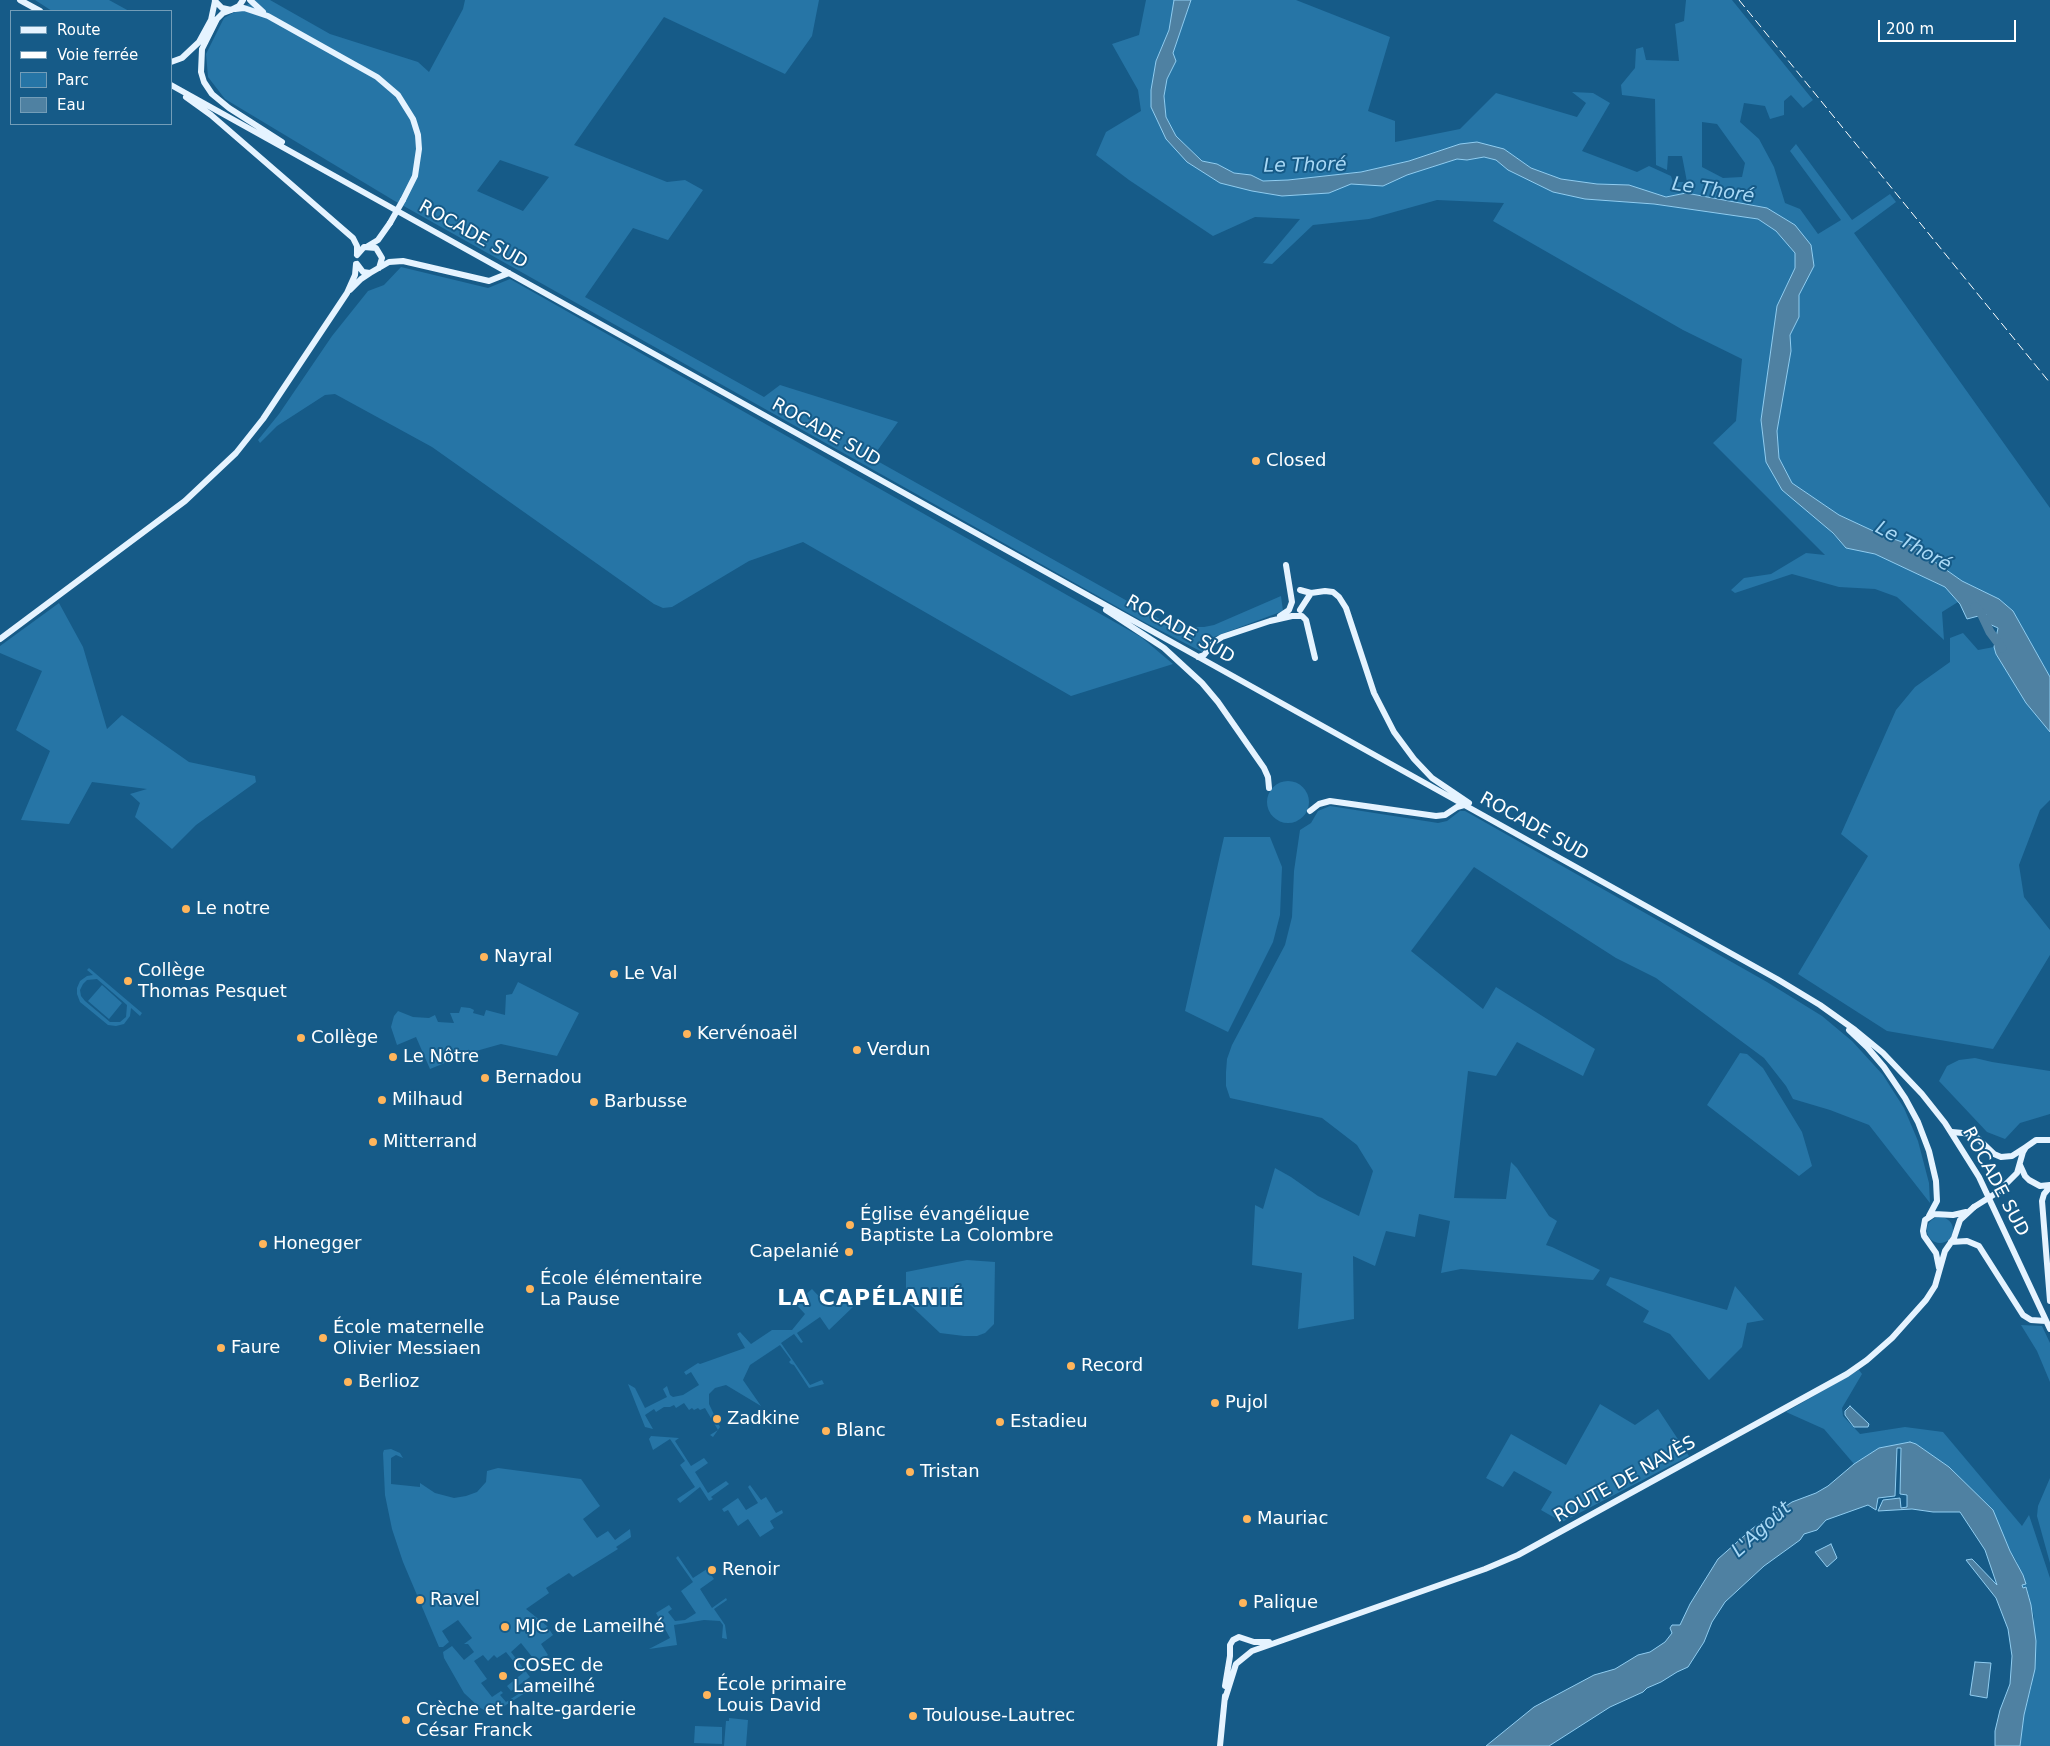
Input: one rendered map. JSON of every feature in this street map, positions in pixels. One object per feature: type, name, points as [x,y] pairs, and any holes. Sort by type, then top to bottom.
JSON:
[{"type":"main road","points":[[20,0],[38,10]]},
{"type":"main road","points":[[215,0],[222,8],[244,8],[268,16],[377,77],[392,88],[404,102],[416,127],[419,149],[415,176],[386,230],[378,240],[361,249],[357,254]]},
{"type":"main road","points":[[172,62],[182,58],[199,42],[211,20],[215,0]]},
{"type":"main road","points":[[243,0],[239,6],[223,13],[217,19],[202,49],[201,72],[204,82],[212,94],[229,108],[334,175]]},
{"type":"main road","points":[[250,0],[268,16]]},
{"type":"main road","points":[[0,639],[173,510],[236,453],[263,419],[347,293],[355,275],[357,243],[353,238],[211,115],[172,87]]},
{"type":"main road","name":"ROCADE SUD","points":[[172,87],[1792,988],[1840,1019],[1878,1048],[1922,1094],[1952,1132],[1979,1177],[2050,1329]]},
{"type":"main road","points":[[379,268],[382,262],[382,242],[386,230]]},
{"type":"main road","points":[[367,246],[376,248],[381,254]]},
{"type":"main road","points":[[347,293],[361,279],[389,262],[403,261],[489,281],[509,273]]},
{"type":"main road","points":[[356,264],[360,270],[370,273]]},
{"type":"main road","points":[[1270,621],[1285,614],[1292,605],[1286,564]]},
{"type":"main road","points":[[1063,582],[1154,641],[1202,683],[1218,702],[1264,768],[1269,788]]},
{"type":"main road","points":[[1300,590],[1311,594]]},
{"type":"main road","points":[[1300,610],[1311,594],[1319,591],[1333,592],[1342,601],[1374,693],[1394,732],[1414,759],[1432,778],[1449,791],[1529,841]]},
{"type":"main road","points":[[1198,657],[1204,655],[1214,642],[1222,637],[1270,621],[1292,616],[1302,616],[1309,625],[1315,658]]},
{"type":"main road","points":[[1310,811],[1319,804],[1330,801],[1440,816],[1464,805]]},
{"type":"main road","points":[[1792,988],[1846,1028],[1866,1047],[1884,1067],[1910,1106],[1924,1136],[1934,1170],[1937,1197],[1935,1208],[1926,1220],[1923,1231],[1927,1241],[1932,1245],[1940,1247],[1950,1243],[1967,1241],[1979,1246],[2023,1315],[2031,1320],[2046,1321]]},
{"type":"main road","points":[[1952,1132],[1973,1134],[1994,1154],[2001,1157],[2012,1156],[2036,1140],[2049,1139]]},
{"type":"main road","name":"ROUTE DE NAVÈS","points":[[1998,1192],[2014,1178],[2020,1164],[2020,1158],[2026,1147]]},
{"type":"main road","points":[[2020,1164],[2024,1176],[2029,1180],[2040,1186],[2050,1186]]},
{"type":"main road","name":"ROUTE DE NAVÈS","points":[[1245,1655],[1476,1572],[1518,1555],[1858,1367],[1892,1338],[1930,1295],[1939,1272],[1944,1251],[1962,1218],[1998,1192],[2017,1182],[2029,1180]]},
{"type":"main road","points":[[2050,1186],[2044,1194],[2042,1201],[2050,1301]]},
{"type":"main road","name":"ROUTE DE NAVÈS","points":[[1929,1216],[1939,1213],[1948,1215],[1960,1214],[1974,1208]]},
{"type":"main road","points":[[1948,1215],[1954,1221],[1957,1229]]},
{"type":"main road","points":[[1932,1245],[1937,1256],[1939,1272]]},
{"type":"main road","points":[[1220,1746],[1231,1642],[1236,1638],[1243,1638],[1256,1642],[1278,1642]]},
{"type":"main road","points":[[1225,1699],[1236,1664],[1250,1648],[1247,1640]]},
{"type":"main road","points":[[1230,1650],[1236,1656],[1245,1655]]},
{"type":"green space","points":[[35,0],[109,0],[127,10],[50,10]]},
{"type":"green space","points":[[255,0],[270,0],[330,34],[418,62],[429,72],[463,9],[465,0],[819,0],[812,36],[785,74],[664,17],[574,145],[667,182],[685,180],[703,190],[668,240],[633,228],[585,297],[764,397],[780,385],[898,422],[872,458],[1163,621],[1192,627],[1214,625],[1281,596],[1283,611],[1211,638],[1202,652],[1146,623],[393,200],[225,99],[208,77],[206,54],[224,18]],"holes":[[[500,160],[549,177],[523,211],[477,191]]]},
{"type":"green space","points":[[1146,0],[1174,0],[1169,30],[1156,61],[1151,90],[1151,107],[1159,122],[1206,173],[1220,183],[1281,196],[1329,193],[1351,183],[1383,186],[1407,175],[1457,159],[1467,160],[1483,157],[1496,160],[1508,170],[1553,192],[1585,199],[1654,204],[1758,219],[1776,231],[1795,253],[1795,268],[1777,306],[1761,420],[1766,462],[1846,548],[1875,554],[1945,587],[1958,602],[1942,612],[1944,640],[1897,597],[1875,589],[1839,587],[1792,574],[1735,593],[1731,590],[1744,578],[1771,574],[1806,553],[1825,555],[1713,443],[1736,421],[1742,359],[1683,330],[1493,221],[1504,203],[1437,200],[1369,219],[1313,225],[1272,264],[1263,263],[1300,219],[1255,217],[1213,236],[1129,180],[1096,155],[1106,132],[1141,111],[1138,90],[1112,44],[1139,35]]},
{"type":"green space","points":[[1191,0],[1296,0],[1390,37],[1368,111],[1395,121],[1395,142],[1460,129],[1496,93],[1577,117],[1586,103],[1572,92],[1593,93],[1610,103],[1582,151],[1637,172],[1649,166],[1671,176],[1673,182],[1687,182],[1682,156],[1668,156],[1667,170],[1656,165],[1655,99],[1622,95],[1621,85],[1635,68],[1636,49],[1643,47],[1646,60],[1679,61],[1675,24],[1684,21],[1686,0],[1732,0],[1813,100],[1803,108],[1791,95],[1784,101],[1784,115],[1770,119],[1765,106],[1744,103],[1740,122],[1759,139],[1774,167],[1785,203],[1800,209],[1818,234],[1841,220],[1790,151],[1796,144],[1852,220],[1890,194],[1896,202],[1854,233],[2050,508],[2050,677],[2013,611],[1999,599],[1962,581],[1911,545],[1882,535],[1839,515],[1792,483],[1779,458],[1777,431],[1791,351],[1790,335],[1799,317],[1799,295],[1814,266],[1795,225],[1767,208],[1686,193],[1666,197],[1629,185],[1597,184],[1561,179],[1531,168],[1504,149],[1409,161],[1361,172],[1288,180],[1263,181],[1251,175],[1234,173],[1217,164],[1202,161],[1176,136],[1166,117],[1164,95],[1167,79],[1176,61],[1173,53]],"holes":[[[1702,122],[1717,124],[1745,163],[1742,177],[1723,178],[1702,167]]]},
{"type":"green space","points":[[401,267],[488,288],[510,279],[1141,637],[1173,664],[1071,696],[803,542],[749,561],[672,607],[663,608],[654,604],[432,447],[335,394],[325,395],[277,426],[260,443],[258,440],[279,414],[332,336],[368,291],[384,285]]},
{"type":"green space","points":[[59,603],[83,647],[107,729],[122,715],[189,762],[255,776],[256,782],[196,825],[172,849],[135,817],[140,803],[130,794],[147,789],[92,782],[69,824],[21,820],[50,751],[16,730],[42,671],[0,653],[0,646]]},
{"type":"green space","points":[[1963,633],[1978,650],[1994,647],[1996,654],[2026,703],[2050,732],[2050,800],[2040,810],[2019,865],[2024,897],[2050,930],[2050,955],[1993,1049],[1887,1031],[1798,974],[1868,856],[1841,834],[1896,710],[1915,687],[1950,662],[1950,638]]},
{"type":"green space","points":[[1288,781],[1303,787],[1309,802],[1303,817],[1288,823],[1273,817],[1267,802],[1273,787]]},
{"type":"green space","points":[[1330,806],[1438,823],[1447,821],[1460,811],[1465,811],[1767,982],[1822,1016],[1852,1041],[1883,1075],[1904,1108],[1918,1141],[1929,1183],[1930,1203],[1869,1125],[1830,1110],[1793,1099],[1786,1086],[1764,1058],[1656,978],[1616,958],[1474,867],[1411,951],[1483,1009],[1496,987],[1595,1049],[1583,1076],[1517,1042],[1496,1076],[1468,1071],[1454,1198],[1506,1199],[1511,1162],[1549,1216],[1557,1221],[1546,1245],[1600,1270],[1593,1280],[1461,1269],[1441,1273],[1450,1221],[1419,1214],[1415,1237],[1386,1231],[1375,1266],[1353,1256],[1354,1319],[1298,1329],[1302,1273],[1252,1265],[1255,1205],[1263,1209],[1275,1168],[1318,1196],[1359,1216],[1373,1171],[1357,1145],[1322,1118],[1230,1098],[1226,1086],[1226,1072],[1227,1059],[1232,1045],[1285,945],[1292,917],[1294,871],[1300,830],[1311,823],[1318,811]]},
{"type":"green space","points":[[1224,837],[1270,837],[1282,867],[1280,915],[1273,942],[1228,1032],[1185,1011]]},
{"type":"green space","points":[[89,968],[142,1013],[140,1016],[131,1008],[130,1016],[124,1024],[108,1025],[80,1002],[77,988],[80,981],[87,976],[93,975],[87,970]],"holes":[[[97,979],[127,1005],[126,1017],[120,1022],[110,1022],[85,1001],[81,996],[80,990],[87,980]]]},
{"type":"green space","points":[[518,982],[579,1013],[557,1056],[501,1044],[469,1053],[430,1069],[416,1037],[397,1045],[391,1027],[394,1016],[398,1011],[413,1017],[429,1018],[435,1015],[438,1022],[454,1023],[450,1013],[459,1013],[461,1007],[470,1008],[474,1010],[473,1013],[484,1016],[486,1010],[505,1015],[506,995],[512,994]]},
{"type":"green space","points":[[102,985],[122,1003],[109,1019],[88,1001]]},
{"type":"green space","points":[[1740,1053],[1747,1054],[1763,1068],[1802,1132],[1812,1166],[1799,1176],[1707,1105]]},
{"type":"green space","points":[[1975,1058],[2050,1071],[2050,1114],[2020,1123],[2005,1139],[1987,1132],[1939,1081],[1947,1066],[1959,1060]]},
{"type":"green space","points":[[1940,1217],[1950,1220],[1953,1230],[1950,1240],[1940,1243],[1930,1240],[1927,1230],[1930,1220]]},
{"type":"green space","points":[[967,1260],[995,1262],[994,1324],[985,1333],[977,1336],[940,1333],[906,1301],[906,1272]]},
{"type":"green space","points":[[1610,1277],[1727,1310],[1735,1286],[1764,1320],[1747,1323],[1742,1347],[1709,1380],[1670,1334],[1643,1322],[1649,1311],[1606,1285]]},
{"type":"green space","points":[[812,1289],[828,1306],[835,1306],[845,1295],[854,1306],[829,1330],[820,1317],[797,1333],[803,1342],[801,1343],[794,1334],[781,1343],[810,1385],[822,1380],[824,1384],[809,1388],[794,1365],[789,1362],[791,1360],[780,1345],[750,1365],[743,1380],[761,1406],[726,1385],[715,1388],[709,1394],[709,1404],[720,1427],[718,1430],[705,1408],[694,1410],[692,1408],[689,1410],[684,1403],[676,1408],[674,1405],[664,1407],[656,1412],[654,1409],[645,1415],[653,1429],[645,1427],[628,1384],[635,1388],[645,1408],[667,1397],[663,1389],[667,1386],[670,1395],[673,1397],[683,1395],[699,1385],[691,1372],[686,1375],[684,1372],[698,1363],[700,1364],[745,1348],[737,1334],[740,1332],[751,1344],[772,1330],[792,1330],[805,1314],[792,1300],[794,1298],[797,1302]]},
{"type":"green space","points":[[2021,1325],[2042,1326],[2050,1343],[2050,1382],[2037,1351]]},
{"type":"green space","points":[[1859,1370],[1862,1374],[1842,1408],[1843,1416],[1860,1434],[1905,1427],[1943,1432],[2022,1526],[2029,1515],[2050,1578],[2050,1746],[2020,1746],[2024,1715],[2032,1684],[2034,1617],[2027,1588],[2023,1588],[2017,1562],[2010,1551],[1992,1510],[1925,1450],[1910,1442],[1879,1448],[1854,1464],[1824,1429],[1786,1412]]},
{"type":"green space","points":[[1600,1404],[1635,1425],[1658,1409],[1689,1456],[1562,1522],[1541,1510],[1552,1492],[1514,1471],[1503,1487],[1486,1478],[1511,1434],[1566,1465]]},
{"type":"green space","points":[[651,1436],[679,1438],[675,1441],[691,1466],[704,1458],[708,1463],[695,1472],[708,1493],[726,1481],[729,1484],[711,1497],[713,1499],[709,1501],[700,1487],[680,1503],[677,1499],[695,1487],[680,1465],[685,1461],[670,1439],[653,1450],[649,1439]]},
{"type":"green space","points":[[391,1449],[400,1453],[403,1458],[396,1455],[391,1458],[391,1484],[420,1487],[420,1483],[435,1493],[454,1498],[477,1492],[486,1482],[487,1471],[498,1468],[581,1479],[600,1506],[583,1519],[597,1538],[608,1531],[615,1540],[630,1529],[631,1537],[616,1547],[618,1549],[573,1577],[569,1573],[546,1588],[549,1593],[526,1609],[547,1626],[553,1635],[541,1644],[548,1655],[537,1663],[521,1643],[511,1652],[530,1677],[511,1691],[507,1686],[523,1673],[506,1652],[497,1658],[494,1655],[488,1661],[483,1655],[474,1661],[487,1679],[481,1683],[492,1697],[501,1691],[503,1693],[500,1695],[506,1702],[531,1686],[533,1688],[498,1710],[497,1713],[489,1713],[479,1707],[464,1693],[444,1658],[443,1652],[452,1646],[464,1660],[474,1652],[468,1644],[464,1644],[472,1638],[458,1620],[442,1631],[449,1642],[443,1647],[439,1647],[403,1562],[392,1529],[385,1495],[383,1453],[384,1450]]},
{"type":"green space","points":[[2050,1478],[2050,1563],[2037,1516],[2038,1506]]},
{"type":"green space","points":[[750,1485],[761,1500],[766,1497],[776,1513],[782,1510],[783,1513],[770,1521],[774,1528],[760,1537],[748,1519],[738,1526],[728,1510],[724,1512],[722,1509],[738,1498],[746,1510],[758,1503],[748,1487]]},
{"type":"green space","points":[[678,1556],[693,1578],[707,1569],[714,1579],[700,1589],[712,1608],[726,1598],[727,1600],[714,1609],[725,1625],[727,1639],[722,1638],[723,1625],[720,1621],[704,1620],[674,1625],[677,1645],[649,1649],[670,1638],[656,1613],[669,1605],[672,1609],[668,1612],[675,1621],[685,1620],[696,1613],[681,1591],[693,1582],[676,1558]]},
{"type":"green space","points":[[729,1718],[748,1720],[746,1746],[724,1746],[726,1721],[729,1721]]},
{"type":"green space","points":[[695,1726],[722,1727],[722,1744],[694,1743]]},
{"type":"water","points":[[1174,0],[1191,0],[1173,53],[1176,61],[1167,79],[1164,96],[1166,117],[1176,136],[1202,161],[1217,164],[1234,173],[1251,175],[1263,181],[1361,172],[1409,161],[1460,144],[1477,142],[1504,149],[1531,168],[1561,179],[1597,184],[1629,185],[1666,197],[1686,193],[1767,208],[1795,225],[1811,245],[1814,266],[1799,295],[1799,317],[1790,335],[1791,351],[1777,431],[1779,458],[1792,483],[1839,515],[1882,535],[1911,545],[1962,581],[1999,599],[2013,611],[2050,677],[2050,732],[2026,703],[1996,654],[1994,647],[1998,628],[1987,623],[1986,614],[1967,619],[1960,604],[1945,587],[1875,554],[1846,548],[1833,533],[1782,490],[1766,462],[1761,420],[1777,306],[1795,268],[1795,253],[1776,231],[1758,219],[1654,204],[1585,199],[1553,192],[1508,170],[1496,160],[1484,157],[1467,160],[1457,159],[1407,175],[1383,186],[1351,184],[1329,193],[1282,196],[1220,183],[1187,162],[1166,139],[1151,107],[1151,90],[1156,61],[1169,30]]},
{"type":"water","points":[[1850,1406],[1869,1424],[1868,1427],[1854,1427],[1845,1415],[1845,1411]]},
{"type":"water","name":"L'Agoût","points":[[1910,1442],[1916,1444],[1949,1467],[1993,1510],[2010,1551],[2023,1575],[2026,1584],[2022,1585],[2023,1588],[2026,1587],[2031,1605],[2036,1641],[2035,1669],[2024,1715],[2020,1746],[1995,1746],[1995,1731],[2000,1710],[2010,1684],[2012,1656],[2008,1629],[1996,1598],[1966,1560],[1972,1559],[1997,1585],[1985,1550],[1960,1512],[1933,1512],[1912,1509],[1878,1511],[1883,1500],[1900,1498],[1901,1508],[1907,1507],[1907,1495],[1900,1494],[1901,1448],[1897,1448],[1895,1496],[1878,1498],[1876,1510],[1868,1505],[1826,1520],[1817,1530],[1804,1534],[1800,1540],[1764,1566],[1725,1602],[1712,1622],[1704,1642],[1688,1667],[1647,1688],[1643,1692],[1610,1707],[1549,1746],[1486,1746],[1534,1707],[1594,1675],[1615,1669],[1638,1655],[1650,1652],[1665,1642],[1672,1633],[1670,1628],[1672,1625],[1680,1625],[1690,1604],[1718,1559],[1753,1528],[1792,1502],[1816,1493],[1828,1486],[1854,1464],[1879,1448]]},
{"type":"water","points":[[1831,1544],[1837,1558],[1827,1567],[1815,1552]]},
{"type":"water","points":[[1975,1662],[1991,1663],[1987,1698],[1970,1695]]},
{"type":"waterway","name":"Le Thoré","points":[[1975,607],[1981,613],[1990,632],[2002,648]]},
{"type":"railway","points":[[1739,0],[2050,383]]},
{"type":"place","name":"Closed","points":[[1256,461]]},
{"type":"place","name":"Le notre","points":[[186,909]]},
{"type":"place","name":"Nayral","points":[[484,957]]},
{"type":"place","name":"Le Val","points":[[614,974]]},
{"type":"place","name":"Collège Thomas Pesquet","points":[[128,981]]},
{"type":"place","name":"Kervénoaël","points":[[687,1034]]},
{"type":"place","name":"Collège","points":[[301,1038]]},
{"type":"place","name":"Verdun","points":[[857,1050]]},
{"type":"place","name":"Le Nôtre","points":[[393,1057]]},
{"type":"place","name":"Bernadou","points":[[485,1078]]},
{"type":"place","name":"Milhaud","points":[[382,1100]]},
{"type":"place","name":"Barbusse","points":[[594,1102]]},
{"type":"place","name":"Mitterrand","points":[[373,1142]]},
{"type":"place","name":"Église évangélique Baptiste La Colombre","points":[[850,1225]]},
{"type":"place","name":"Honegger","points":[[263,1244]]},
{"type":"place","name":"Capelanié","points":[[849,1252]]},
{"type":"place","name":"École élémentaire La Pause","points":[[530,1289]]},
{"type":"place","name":"École maternelle Olivier Messiaen","points":[[323,1338]]},
{"type":"place","name":"Faure","points":[[221,1348]]},
{"type":"place","name":"Record","points":[[1071,1366]]},
{"type":"place","name":"Berlioz","points":[[348,1382]]},
{"type":"place","name":"Pujol","points":[[1215,1403]]},
{"type":"place","name":"Zadkine","points":[[717,1419]]},
{"type":"place","name":"Estadieu","points":[[1000,1422]]},
{"type":"place","name":"Blanc","points":[[826,1431]]},
{"type":"place","name":"Tristan","points":[[910,1472]]},
{"type":"place","name":"Mauriac","points":[[1247,1519]]},
{"type":"place","name":"Renoir","points":[[712,1570]]},
{"type":"place","name":"Ravel","points":[[420,1600]]},
{"type":"place","name":"Palique","points":[[1243,1603]]},
{"type":"place","name":"MJC de Lameilhé","points":[[505,1627]]},
{"type":"place","name":"COSEC de Lameilhé","points":[[503,1676]]},
{"type":"place","name":"École primaire Louis David","points":[[707,1695]]},
{"type":"place","name":"Toulouse-Lautrec","points":[[913,1716]]},
{"type":"place","name":"Crèche et halte-garderie César Franck","points":[[406,1720]]},
{"type":"district","name":"LA CAPÉLANIÉ","points":[[871,1299]]}]
